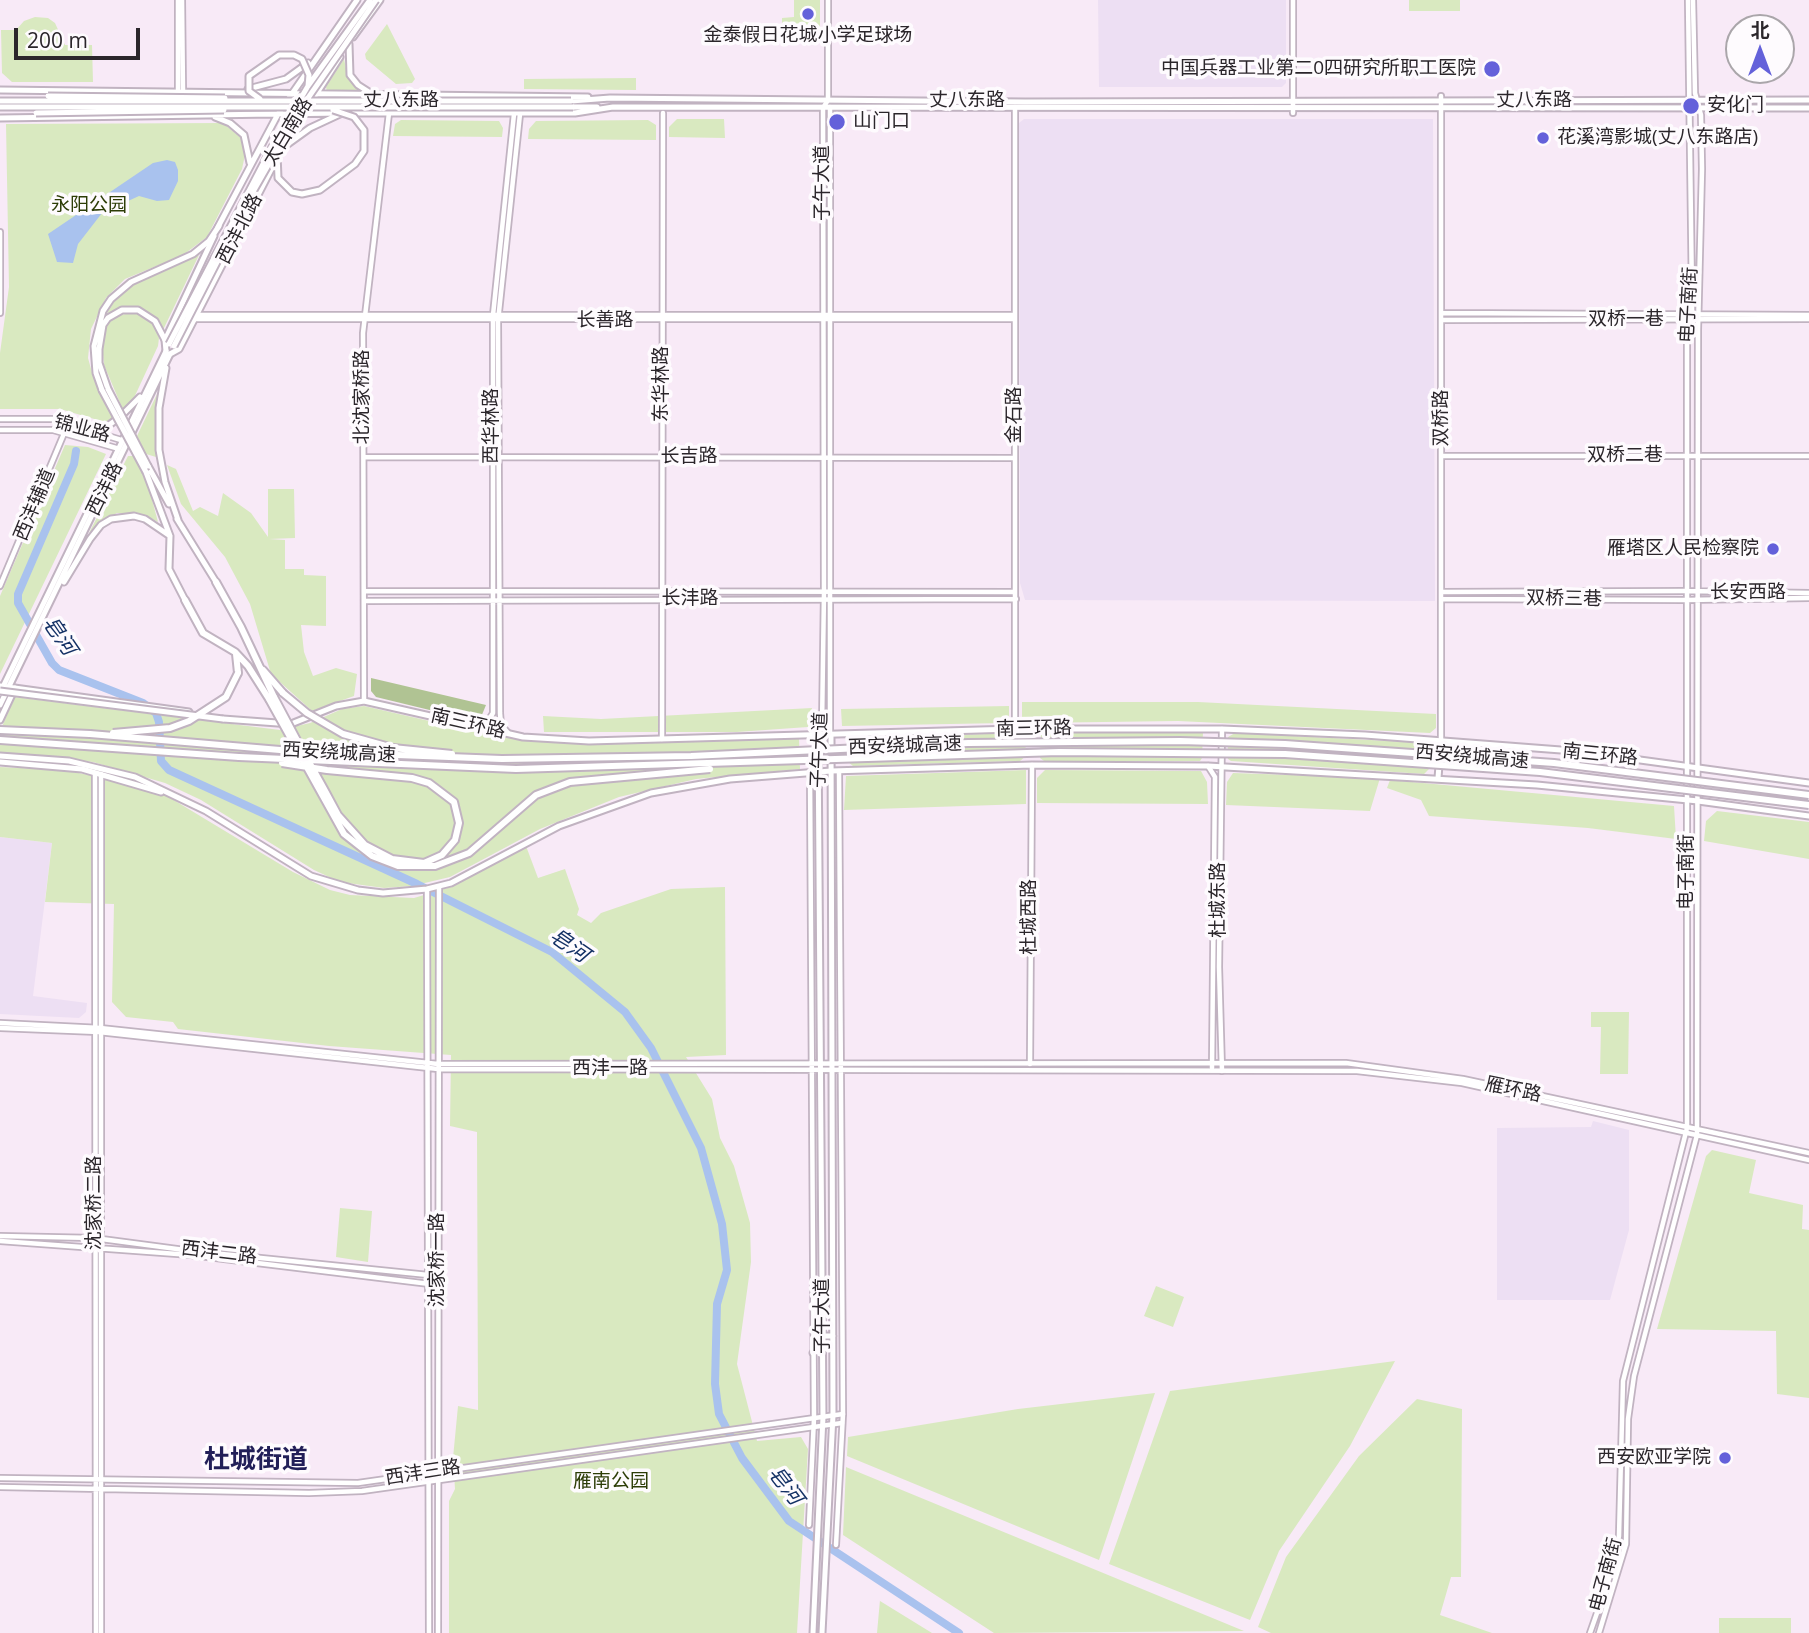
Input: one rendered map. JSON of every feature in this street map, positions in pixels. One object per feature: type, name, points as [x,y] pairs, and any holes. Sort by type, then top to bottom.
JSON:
[{"type":"highway","points":[[216,582],[242,626],[271,698],[344,834],[372,856],[410,867],[435,866],[469,853],[536,795],[570,782],[753,764]]},
{"type":"highway","points":[[185,600],[203,633],[235,652],[248,666],[271,698],[311,767],[317,778],[324,789],[338,815],[365,845],[391,859],[424,863],[442,855],[455,840],[459,822],[454,802],[429,783],[412,778],[327,770],[315,768],[302,766],[289,765],[239,757]]},
{"type":"highway","points":[[90,734],[152,731],[180,725],[216,706],[234,686],[238,673],[235,652]]},
{"type":"highway","points":[[255,660],[283,693],[326,725],[366,741],[393,748],[502,759]]},
{"type":"highway","name":"西安绕城高速","points":[[0,730],[90,734],[292,751],[502,759],[691,756],[968,743],[1219,742],[1422,752],[1541,762],[1809,795]]},
{"type":"highway","name":"西安绕城高速","points":[[0,740],[239,757],[516,769],[753,764],[1059,752],[1285,754],[1540,772],[1809,805]]},
{"type":"main road","name":"太白南路","points":[[292,93],[357,0]]},
{"type":"main road","name":"太白南路","points":[[169,343],[253,180],[309,86],[370,0]]},
{"type":"main road","name":"太白南路","points":[[169,343],[299,111],[378,0]]},
{"type":"main road","name":"太白南路","points":[[315,94],[378,0]]},
{"type":"main road","points":[[349,44],[350,75],[358,85],[372,94]]},
{"type":"main road","points":[[271,101],[254,95],[247,81],[255,70],[279,55],[294,55],[302,59],[309,75],[309,86]]},
{"type":"main road","points":[[229,92],[266,86],[286,79],[316,56]]},
{"type":"main road","points":[[0,90],[180,90],[610,98]]},
{"type":"main road","points":[[24,90],[48,96],[197,95],[257,104]]},
{"type":"main road","name":"西沣北路","points":[[167,356],[169,343],[219,226],[278,114],[292,93]]},
{"type":"main road","name":"西沣北路","points":[[167,356],[179,349],[280,148],[315,94]]},
{"type":"main road","name":"丈八东路","points":[[0,101],[257,104],[319,108],[572,104],[610,98],[1015,101],[1293,108],[1441,98],[1809,100]]},
{"type":"main road","name":"丈八东路","points":[[0,107],[257,104],[271,101],[827,108],[1809,107]]},
{"type":"main road","points":[[20,118],[36,113],[198,112],[257,104]]},
{"type":"main road","name":"丈八东路","points":[[0,118],[303,113],[575,113],[613,107]]},
{"type":"main road","points":[[319,108],[340,111],[360,123],[366,145],[355,164],[320,190],[302,194],[292,192],[278,178],[280,148],[310,128],[343,113]]},
{"type":"main road","points":[[212,116],[230,123],[244,135],[250,167]]},
{"type":"main road","points":[[216,582],[147,469],[96,373],[93,346],[103,311],[111,299],[131,282],[193,254],[209,241],[219,226]]},
{"type":"main road","points":[[105,389],[99,363],[103,325],[108,318],[122,310],[138,310],[155,321],[169,343],[159,408],[159,450],[165,482],[178,520]]},
{"type":"main road","name":"西沣路","points":[[5,689],[28,629],[116,448],[144,392],[167,356]]},
{"type":"main road","name":"西沣路","points":[[5,689],[40,624],[167,356]]},
{"type":"main road","points":[[98,433],[120,417],[144,392]]},
{"type":"main road","points":[[147,469],[170,536],[169,569],[185,600]]},
{"type":"main road","points":[[44,615],[101,525],[120,516],[134,516],[145,519],[170,536]]},
{"type":"main road","points":[[0,705],[5,689]]},
{"type":"main road","points":[[0,720],[5,689]]},
{"type":"main road","name":"南三环路","points":[[5,689],[223,719],[290,724],[336,706],[363,701],[509,734],[589,741],[1015,729],[1222,729],[1441,740],[1698,766],[1809,783]]},
{"type":"main road","name":"南三环路","points":[[5,689],[162,707],[223,719]]},
{"type":"main road","name":"子午大道","points":[[813,1633],[823,1426],[818,734]]},
{"type":"main road","name":"子午大道","points":[[822,1633],[833,1424],[831,736]]},
{"type":"main road","points":[[1438,778],[1441,740]]},
{"type":"main road","points":[[0,756],[46,758],[99,771]]},
{"type":"main road","points":[[0,762],[99,771]]},
{"type":"main road","name":"南三环路","points":[[99,771],[135,777],[180,797],[311,876],[358,890],[412,891],[451,883],[559,825],[622,801],[698,783],[831,771],[1032,765],[1208,766],[1438,778],[1698,801],[1809,816]]},
{"type":"main road","points":[[813,1353],[823,1336],[833,1336]]},
{"type":"street","points":[[180,0],[180,90]]},
{"type":"street","name":"子午大道","points":[[828,0],[827,599],[831,736]]},
{"type":"street","points":[[1293,0],[1293,108]]},
{"type":"street","points":[[1691,0],[1692,99],[1700,108]]},
{"type":"street","name":"北沈家桥路","points":[[363,701],[364,317],[391,94]]},
{"type":"street","name":"双桥路","points":[[1441,98],[1441,740]]},
{"type":"street","name":"电子南街","points":[[1590,1633],[1611,1573],[1619,1536],[1623,1381],[1686,1130],[1687,320],[1692,314],[1692,99]]},
{"type":"street","name":"金石路","points":[[1015,101],[1015,729]]},
{"type":"street","name":"电子南街","points":[[1599,1633],[1619,1576],[1627,1536],[1628,1419],[1634,1376],[1697,1132],[1700,108]]},
{"type":"street","name":"东华林路","points":[[662,739],[663,113]]},
{"type":"street","name":"西华林路","points":[[509,734],[500,717],[499,601],[495,591],[492,457],[496,318],[517,114]]},
{"type":"street","points":[[0,232],[0,313]]},
{"type":"street","name":"双桥一巷","points":[[1442,313],[1692,314],[1700,317]]},
{"type":"street","name":"长善路","points":[[496,318],[827,314],[1015,317]]},
{"type":"street","name":"长善路","points":[[195,317],[827,321],[1015,317]]},
{"type":"street","name":"双桥一巷","points":[[1442,320],[1809,317]]},
{"type":"street","name":"西华林路","points":[[474,726],[483,725],[492,715],[492,601],[495,591],[499,457],[496,318]]},
{"type":"street","name":"锦业路","points":[[0,419],[54,419],[121,440]]},
{"type":"street","name":"西沣辅道","points":[[1,581],[68,424]]},
{"type":"street","name":"锦业路","points":[[1,430],[53,430],[116,448]]},
{"type":"street","name":"双桥二巷","points":[[1441,456],[1809,456]]},
{"type":"street","name":"长吉路","points":[[364,457],[1014,457]]},
{"type":"street","name":"长沣路","points":[[364,591],[495,591],[827,599],[1016,599]]},
{"type":"street","name":"双桥三巷","points":[[1441,592],[1686,591]]},
{"type":"street","name":"长安西路","points":[[1686,591],[1698,596]]},
{"type":"street","name":"长沣路","points":[[364,601],[499,601],[827,592],[1014,592]]},
{"type":"street","name":"长安西路","points":[[1686,600],[1698,596],[1809,595]]},
{"type":"street","name":"子午大道","points":[[818,734],[822,726],[827,599]]},
{"type":"street","name":"双桥三巷","points":[[1441,599],[1686,600]]},
{"type":"street","name":"杜城东路","points":[[1222,729],[1223,767],[1219,780],[1222,1068]]},
{"type":"street","name":"杜城西路","points":[[1030,1067],[1032,765]]},
{"type":"street","name":"杜城东路","points":[[1208,766],[1215,777],[1212,1066]]},
{"type":"street","name":"沈家桥二路","points":[[96,1633],[99,1490],[102,1480],[98,1247],[94,1238],[99,771]]},
{"type":"street","points":[[836,1545],[843,1414],[839,771]]},
{"type":"street","points":[[809,1525],[814,1418],[810,773]]},
{"type":"street","name":"沈家桥一路","points":[[438,1633],[439,887]]},
{"type":"street","name":"沈家桥一路","points":[[427,889],[429,1633]]},
{"type":"street","name":"西沣一路","points":[[0,1026],[97,1030],[438,1067],[1212,1066]]},
{"type":"street","name":"沈家桥二路","points":[[97,1030],[102,1238],[98,1247],[95,1480],[99,1490],[102,1633]]},
{"type":"street","name":"雁环路","points":[[1212,1066],[1222,1068],[1288,1063],[1368,1065],[1463,1079],[1686,1130],[1809,1153]]},
{"type":"street","name":"雁环路","points":[[1697,1132],[1809,1160]]},
{"type":"street","name":"西沣二路","points":[[0,1238],[102,1238],[205,1253],[438,1276]]},
{"type":"street","name":"西沣二路","points":[[0,1238],[438,1285]]},
{"type":"street","name":"西沣三路","points":[[0,1478],[329,1484],[843,1414]]},
{"type":"street","name":"西沣三路","points":[[0,1487],[330,1493],[383,1489],[429,1480],[842,1423]]},
{"type":"shaded area","points":[[1098,0],[1286,0],[1286,83],[1282,87],[1099,87]]},
{"type":"shaded area","points":[[1024,119],[1433,119],[1435,601],[1025,600],[1020,583],[1019,123]]},
{"type":"shaded area","points":[[0,837],[52,843],[33,996],[87,1003],[86,1012],[79,1018],[0,1014]]},
{"type":"shaded area","points":[[1593,1121],[1629,1130],[1629,1230],[1610,1300],[1497,1300],[1497,1128],[1591,1127]]},
{"type":"green space","points":[[794,0],[820,0],[820,39],[782,39],[782,18],[794,17]]},
{"type":"green space","points":[[1409,0],[1460,0],[1460,11],[1409,11]]},
{"type":"green space","points":[[35,17],[48,18],[55,23],[65,45],[92,45],[93,82],[12,82],[2,73],[1,30],[16,30],[24,21]]},
{"type":"green space","points":[[387,24],[415,79],[412,83],[396,84],[366,59],[365,54]]},
{"type":"green space","points":[[344,59],[347,73],[362,91],[327,92],[326,87]]},
{"type":"green space","points":[[636,78],[636,90],[524,89],[524,79]]},
{"type":"green space","points":[[677,119],[724,119],[725,138],[669,137],[669,127]]},
{"type":"green space","points":[[401,120],[499,121],[503,128],[502,137],[393,136],[395,124]]},
{"type":"green space","points":[[648,120],[656,125],[656,140],[528,139],[529,129],[536,121]]},
{"type":"green space","name":"永阳公园","points":[[223,123],[241,138],[245,155],[242,169],[207,237],[183,255],[125,279],[106,298],[91,329],[88,358],[93,376],[113,419],[108,423],[60,409],[0,409],[0,353],[9,287],[6,124]]},
{"type":"green space","points":[[199,255],[163,330],[151,315],[131,307],[114,311],[104,318],[117,297],[132,284]]},
{"type":"green space","points":[[134,312],[152,321],[159,338],[158,346],[133,400],[123,410],[104,365],[102,344],[106,325],[113,317]]},
{"type":"green space","points":[[158,392],[156,457],[146,454],[137,436]]},
{"type":"green space","points":[[65,445],[88,447],[106,454],[0,674],[0,596]]},
{"type":"green space","points":[[128,456],[133,456],[147,481],[158,522],[145,515],[117,513],[103,520],[89,533]]},
{"type":"green space","points":[[167,465],[176,469],[193,511],[200,507],[218,516],[223,493],[251,513],[268,537],[268,489],[294,489],[295,538],[269,539],[285,540],[285,569],[304,569],[304,575],[326,576],[326,626],[301,625],[304,652],[313,676],[336,668],[357,674],[354,696],[312,711],[271,674],[250,604],[225,557],[181,504]]},
{"type":"green space","points":[[371,678],[486,705],[479,722],[376,697],[371,691]]},
{"type":"green space","points":[[15,697],[280,730],[310,723],[342,709],[364,706],[495,736],[553,742],[799,738],[800,769],[696,779],[619,797],[540,829],[450,877],[412,886],[384,888],[340,882],[314,870],[201,800],[165,783],[93,762],[0,752],[0,731]]},
{"type":"green space","points":[[1022,702],[1198,702],[1436,714],[1436,728],[1430,733],[1178,721],[1028,723],[1022,717]]},
{"type":"green space","points":[[1009,706],[1009,717],[1005,723],[842,726],[841,709]]},
{"type":"green space","points":[[812,708],[808,727],[737,732],[544,732],[543,716],[601,719]]},
{"type":"green space","points":[[1041,732],[1203,732],[1202,758],[1200,761],[1044,761],[1040,758]]},
{"type":"green space","points":[[1021,733],[1025,737],[1026,756],[1020,761],[853,766],[848,762],[847,740],[852,738]]},
{"type":"green space","points":[[1235,733],[1428,743],[1432,748],[1429,769],[1424,774],[1231,761],[1228,759],[1228,737]]},
{"type":"green space","name":"雁南公园","points":[[0,767],[63,770],[115,780],[167,796],[293,872],[330,890],[350,895],[414,898],[451,887],[526,846],[538,878],[565,869],[579,909],[577,915],[591,923],[601,913],[671,889],[725,887],[726,1055],[686,1057],[712,1099],[720,1138],[734,1166],[750,1223],[751,1262],[737,1364],[757,1441],[801,1437],[808,1449],[797,1633],[449,1633],[449,1501],[455,1489],[453,1458],[458,1406],[478,1410],[477,1132],[450,1126],[451,1055],[329,1046],[178,1029],[173,1022],[126,1017],[112,1002],[114,904],[45,902],[52,843],[0,837]]},
{"type":"green space","points":[[1026,770],[1026,804],[844,810],[846,776]]},
{"type":"green space","points":[[1045,770],[1201,771],[1207,782],[1208,804],[1037,803],[1037,778]]},
{"type":"green space","points":[[1233,773],[1380,778],[1370,811],[1226,805],[1227,782]]},
{"type":"green space","points":[[1390,780],[1674,806],[1676,839],[1588,828],[1429,816],[1421,800],[1387,788]]},
{"type":"green space","points":[[1717,811],[1809,822],[1809,859],[1704,841],[1706,821]]},
{"type":"green space","points":[[1591,1012],[1629,1012],[1628,1074],[1600,1074],[1601,1027],[1591,1027]]},
{"type":"green space","points":[[1712,1150],[1756,1160],[1749,1193],[1803,1205],[1802,1229],[1809,1230],[1809,1398],[1777,1394],[1776,1331],[1657,1329],[1706,1156]]},
{"type":"green space","points":[[340,1208],[372,1211],[368,1262],[336,1257]]},
{"type":"green space","points":[[1156,1286],[1184,1297],[1173,1327],[1144,1316]]},
{"type":"green space","points":[[1395,1361],[1350,1446],[1279,1551],[1250,1620],[1109,1564],[1170,1391]]},
{"type":"green space","points":[[1155,1393],[1099,1560],[847,1456],[848,1437],[1018,1409]]},
{"type":"green space","points":[[1417,1399],[1462,1409],[1461,1577],[1451,1577],[1440,1615],[1492,1633],[1271,1633],[1258,1627],[1286,1557],[1359,1456]]},
{"type":"green space","points":[[846,1467],[1244,1631],[994,1633],[843,1535]]},
{"type":"green space","points":[[880,1601],[932,1633],[877,1633]]},
{"type":"green space","points":[[1719,1618],[1791,1618],[1791,1633],[1719,1633]]},
{"type":"water","points":[[167,160],[175,162],[178,170],[178,181],[169,200],[157,201],[139,196],[102,213],[78,244],[73,263],[57,262],[48,234],[153,163]]},
{"type":"waterway","name":"皂河","points":[[76,451],[74,464],[18,594],[18,603],[52,663],[59,670],[143,703],[156,713],[161,761],[169,770],[417,884],[552,952],[625,1012],[651,1048],[701,1148],[722,1224],[727,1270],[717,1304],[715,1384],[719,1414],[742,1458],[789,1521],[959,1633]]},
{"type":"place","name":"金泰假日花城小学足球场","points":[[808,14]]},
{"type":"place","name":"中国兵器工业第二0四研究所职工医院","points":[[1492,69]]},
{"type":"place","name":"安化门","points":[[1691,106]]},
{"type":"place","name":"山门口","points":[[837,122]]},
{"type":"place","name":"花溪湾影城(丈八东路店)","points":[[1543,138]]},
{"type":"place","name":"雁塔区人民检察院","points":[[1773,549]]},
{"type":"place","name":"西安欧亚学院","points":[[1725,1458]]},
{"type":"district","name":"杜城街道","points":[[256,1461]]}]
